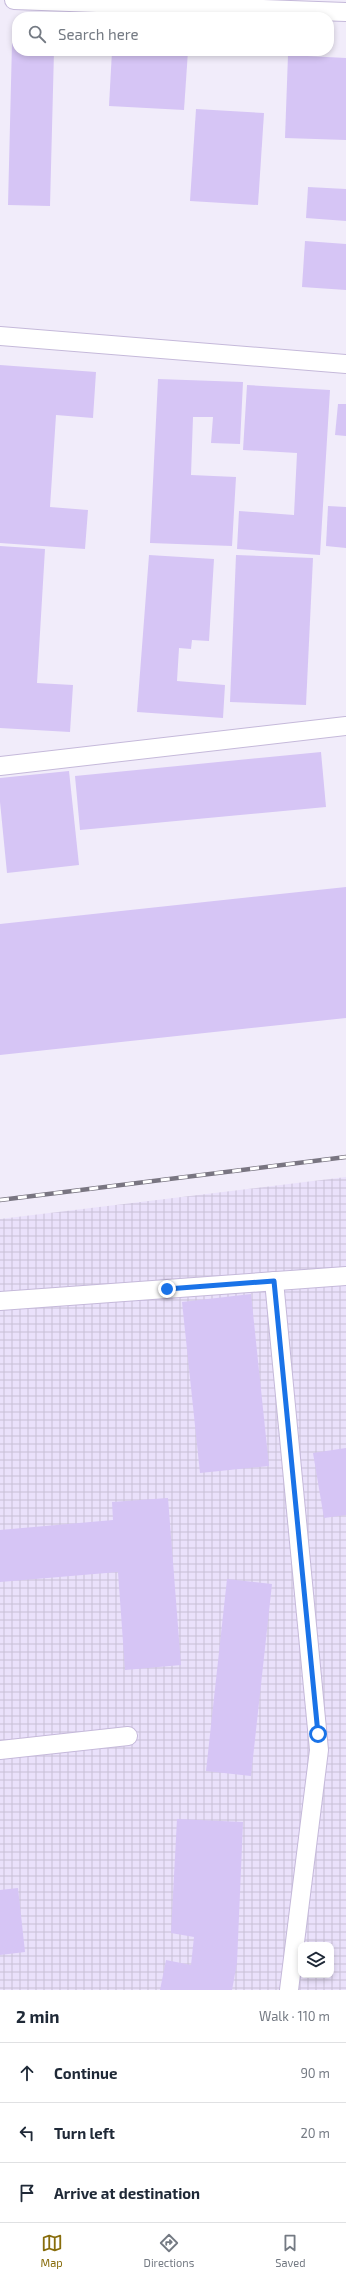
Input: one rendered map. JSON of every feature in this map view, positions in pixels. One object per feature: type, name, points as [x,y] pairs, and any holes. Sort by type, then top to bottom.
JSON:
[{"type":"lane","points":[[14,0],[346,12]]},
{"type":"lane","points":[[0,336],[346,364]]},
{"type":"lane","points":[[0,766],[346,726]]},
{"type":"lane","points":[[0,1301],[346,1276]]},
{"type":"lane","points":[[274,1281],[319,1750],[289,1990]]},
{"type":"lane","points":[[0,1750],[128,1736]]},
{"type":"shaded area","points":[[346,1177],[346,1990],[0,1990],[0,1219]]},
{"type":"building","points":[[12,43],[12,56],[54,56],[50,206],[8,205]]},
{"type":"building","points":[[112,56],[188,56],[184,110],[109,106]]},
{"type":"building","points":[[288,56],[346,58],[346,140],[285,138]]},
{"type":"building","points":[[196,109],[264,113],[258,205],[190,201]]},
{"type":"building","points":[[308,187],[346,189],[346,221],[306,218]]},
{"type":"building","points":[[305,241],[346,244],[346,290],[302,287]]},
{"type":"building","points":[[0,365],[96,372],[93,418],[56,415],[50,507],[88,510],[85,549],[0,543]]},
{"type":"building","points":[[158,379],[243,382],[240,444],[211,443],[213,417],[193,417],[191,475],[236,477],[232,546],[150,543]]},
{"type":"building","points":[[247,385],[330,390],[320,555],[237,549],[239,511],[294,515],[297,453],[243,450]]},
{"type":"building","points":[[338,404],[346,404],[346,436],[335,435]]},
{"type":"building","points":[[328,506],[346,507],[346,548],[326,546]]},
{"type":"building","points":[[0,546],[45,549],[37,683],[73,685],[70,732],[0,728]]},
{"type":"building","points":[[149,555],[214,559],[209,641],[192,640],[191,649],[179,648],[177,681],[225,685],[223,718],[137,712]]},
{"type":"building","points":[[236,555],[313,558],[306,705],[230,702]]},
{"type":"building","points":[[321,752],[326,807],[80,830],[75,776]]},
{"type":"building","points":[[69,771],[79,865],[7,873],[0,802],[0,778]]},
{"type":"building","points":[[346,887],[346,1018],[0,1055],[0,924]]},
{"type":"building","points":[[251,1294],[269,1466],[200,1473],[182,1302]]},
{"type":"building","points":[[346,1448],[346,1515],[324,1518],[313,1453]]},
{"type":"building","points":[[168,1498],[181,1665],[125,1670],[118,1572],[0,1582],[0,1530],[113,1520],[112,1502]]},
{"type":"building","points":[[227,1579],[272,1584],[251,1776],[206,1771]]},
{"type":"building","points":[[177,1819],[243,1822],[237,1963],[232,1990],[160,1990],[166,1960],[191,1965],[194,1937],[171,1933]]},
{"type":"building","points":[[18,1888],[25,1952],[0,1955],[0,1890]]},
{"type":"railway","points":[[0,1200],[346,1157]]},
{"type":"route","points":[[167,1289],[274,1281],[318,1734]]}]
